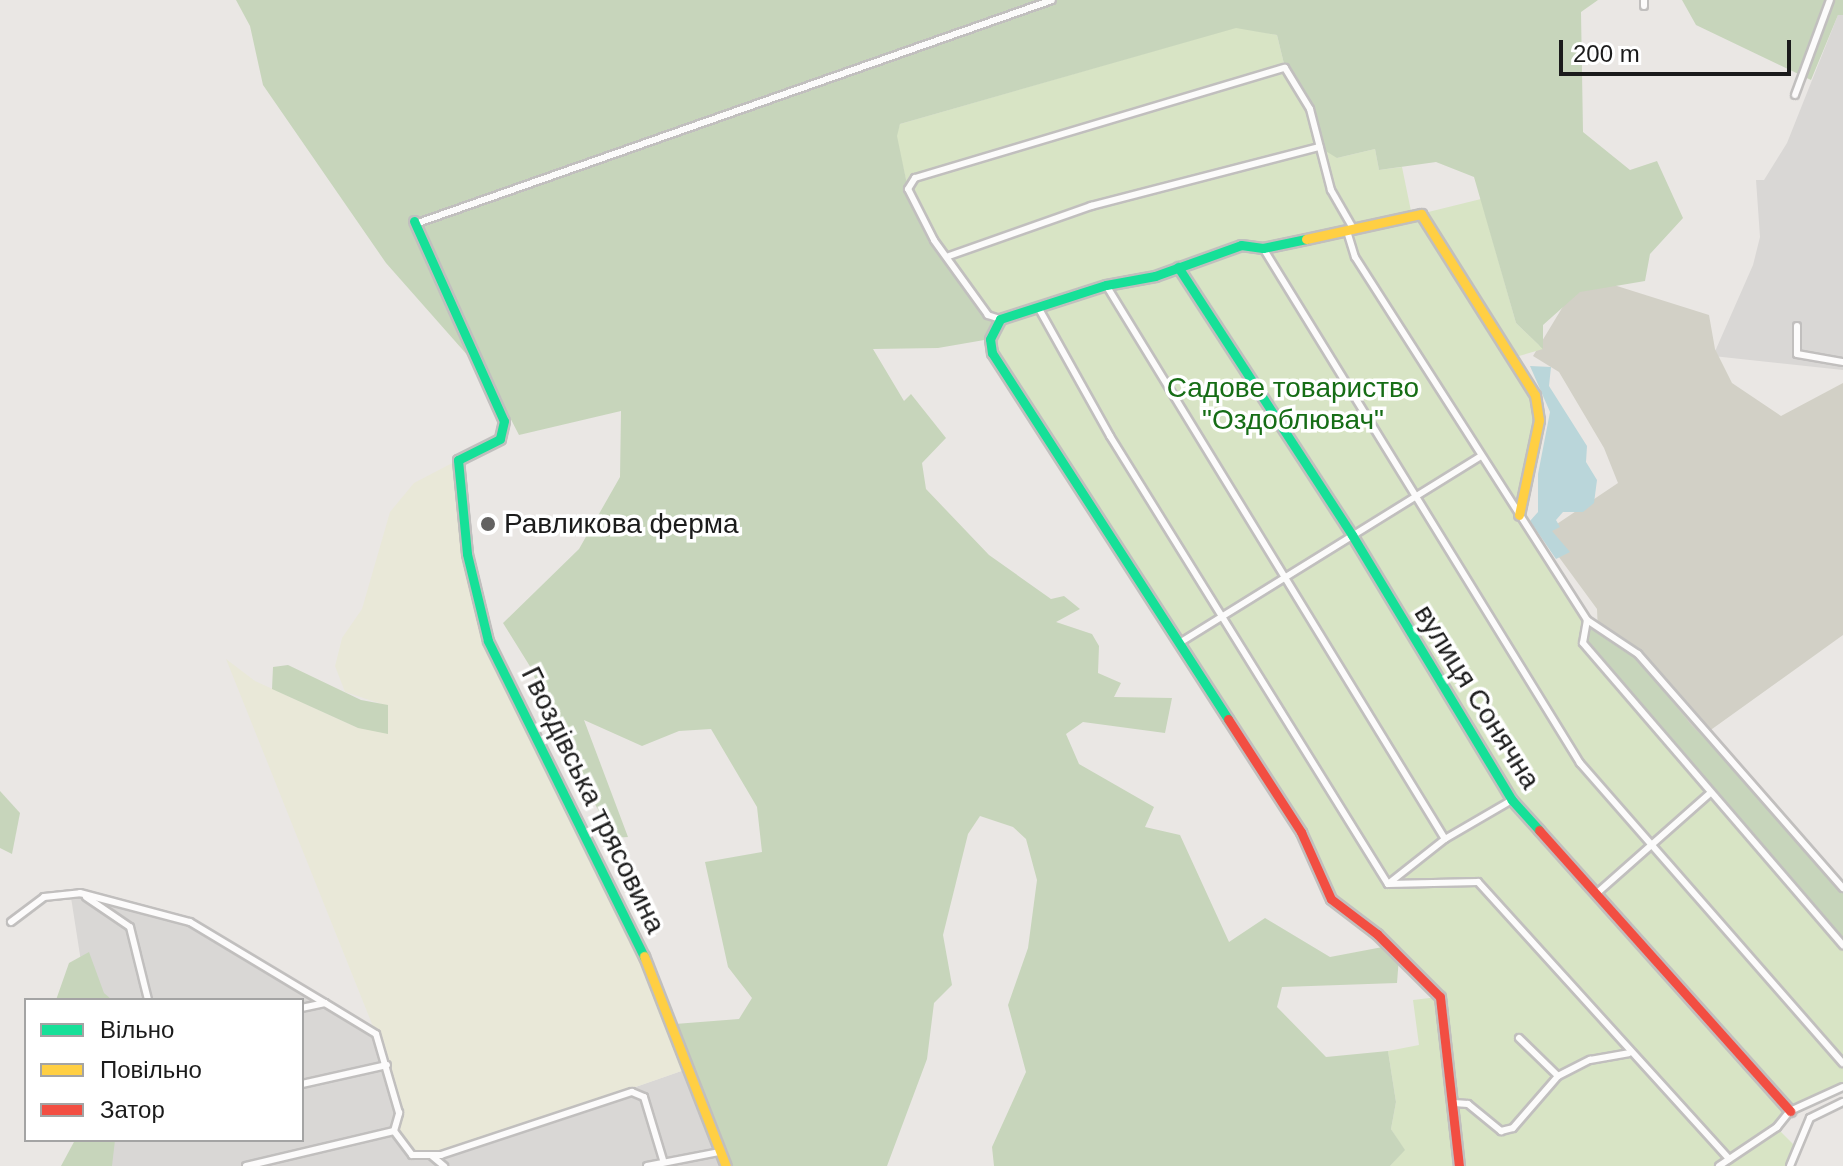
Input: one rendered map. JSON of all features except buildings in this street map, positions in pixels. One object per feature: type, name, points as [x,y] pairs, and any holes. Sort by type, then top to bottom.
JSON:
[{"type":"street","points":[[415,222],[1052,0]]},
{"type":"street","points":[[1795,95],[1830,0]]},
{"type":"street","points":[[1519,515],[1539,420],[1535,395],[1421,214],[1350,231],[1263,248],[1241,245],[1178,267],[1106,285],[1000,319],[988,315],[970,292],[949,256],[934,240],[908,189],[915,178],[1285,68],[1310,109],[1331,190],[1350,231],[1355,257],[1481,456],[1519,515],[1587,620],[1638,654],[1843,888]]},
{"type":"street","points":[[949,256],[1091,206],[1319,147]]},
{"type":"street","name":"Гвоздівська трясовина","points":[[415,222],[504,421],[500,439],[458,460],[467,554],[488,641],[633,931],[675,1024],[726,1166]]},
{"type":"street","points":[[1263,248],[1580,763],[1843,1063]]},
{"type":"street","name":"вулиця Сонячна","points":[[1178,267],[1352,535],[1512,800],[1790,1111]]},
{"type":"street","points":[[1106,285],[1445,839]]},
{"type":"street","points":[[1038,307],[1220,615],[1388,884]]},
{"type":"street","points":[[1000,319],[990,339],[992,353],[1301,832],[1331,899],[1377,934],[1440,997],[1459,1166]]},
{"type":"street","points":[[1797,326],[1794,348],[1802,358],[1843,362]]},
{"type":"street","points":[[1181,642],[1481,456]]},
{"type":"street","points":[[1587,620],[1583,643],[1709,794],[1843,945]]},
{"type":"street","points":[[1596,894],[1709,794]]},
{"type":"street","points":[[1388,884],[1445,839],[1512,800]]},
{"type":"street","points":[[1388,884],[1478,882],[1628,1053],[1729,1159]]},
{"type":"street","points":[[80,893],[130,927],[148,998]]},
{"type":"street","points":[[11,922],[44,897],[80,893],[190,922],[376,1034],[399,1113],[394,1130]]},
{"type":"street","points":[[304,1008],[325,1003]]},
{"type":"street","points":[[1519,1038],[1558,1076]]},
{"type":"street","points":[[1454,1103],[1468,1104],[1501,1131],[1513,1128],[1558,1076],[1590,1060],[1628,1053]]},
{"type":"street","points":[[304,1084],[387,1065]]},
{"type":"street","points":[[1719,1166],[1777,1127],[1790,1111],[1843,1087]]},
{"type":"street","points":[[412,1155],[432,1156],[632,1092],[644,1097],[663,1160]]},
{"type":"street","points":[[1790,1166],[1810,1118],[1843,1102]]},
{"type":"street","points":[[394,1130],[412,1155],[413,1166]]},
{"type":"street","points":[[246,1166],[394,1130]]},
{"type":"street","points":[[647,1166],[663,1160],[719,1152]]},
{"type":"street","points":[[432,1156],[444,1166]]},
{"type":"shaded area","points":[[1838,15],[1843,15],[1843,370],[1713,356],[1753,265],[1760,237],[1756,180],[1764,180],[1787,143]]},
{"type":"shaded area","points":[[1582,275],[1709,315],[1715,349],[1732,383],[1781,416],[1843,383],[1843,635],[1680,752],[1599,656],[1597,609],[1542,534],[1618,483],[1604,448],[1559,372],[1533,356]]},
{"type":"shaded area","points":[[458,460],[465,541],[488,641],[633,931],[690,1068],[441,1155],[412,1155],[394,1131],[399,1113],[376,1034],[226,659],[255,681],[358,728],[388,706],[345,692],[335,666],[342,638],[362,609],[390,512],[414,483]]},
{"type":"shaded area","points":[[70,891],[190,922],[376,1034],[441,1155],[690,1068],[726,1166],[92,1166],[97,1142],[304,1142],[304,998],[87,998]]},
{"type":"green space","points":[[236,0],[1598,0],[1581,12],[1583,132],[1630,170],[1657,161],[1683,218],[1650,254],[1645,281],[1580,292],[1543,325],[1543,349],[1516,323],[1474,177],[1436,162],[1379,170],[1375,149],[1337,158],[1319,147],[1310,109],[1285,68],[1277,35],[1236,28],[900,124],[897,136],[908,189],[934,240],[988,314],[1000,319],[990,339],[938,348],[873,349],[904,401],[911,394],[946,438],[922,463],[926,489],[989,555],[1051,599],[1064,596],[1080,609],[1056,622],[1092,634],[1099,646],[1098,673],[1121,683],[1114,697],[1172,698],[1165,733],[1083,722],[1066,734],[1079,764],[1154,807],[1145,827],[1180,835],[1229,942],[1265,918],[1330,957],[1388,946],[1399,957],[1397,983],[1282,987],[1277,1007],[1326,1057],[1388,1051],[1396,1102],[1391,1129],[1405,1150],[1390,1166],[994,1166],[992,1147],[1026,1072],[1008,1005],[1028,948],[1037,880],[1026,839],[1013,827],[980,816],[968,834],[943,935],[952,985],[934,1003],[927,1059],[887,1166],[726,1166],[675,1024],[739,1019],[752,998],[728,967],[705,862],[762,852],[757,807],[711,729],[679,731],[642,746],[584,720],[628,837],[613,838],[552,723],[531,668],[503,623],[579,549],[620,477],[621,411],[519,435],[492,383],[386,263],[263,85],[250,26]]},
{"type":"green space","points":[[1682,0],[1843,0],[1843,15],[1838,15],[1811,80],[1696,25]]},
{"type":"green space","name":"Садове товариство \"Оздоблювач\"","points":[[1237,27],[1277,35],[1285,68],[1337,158],[1375,149],[1379,170],[1402,167],[1412,216],[1481,199],[1516,323],[1543,349],[1512,358],[1535,395],[1539,420],[1519,515],[1709,794],[1843,945],[1843,1087],[1790,1111],[1777,1128],[1797,1148],[1790,1166],[1390,1166],[1404,1150],[1391,1129],[1396,1102],[1388,1051],[1419,1045],[1413,1000],[1438,997],[1388,946],[1331,899],[1301,832],[992,353],[988,315],[934,240],[908,189],[896,136],[900,124]]},
{"type":"green space","points":[[1587,620],[1602,627],[1637,658],[1692,726],[1752,784],[1843,888],[1843,945],[1583,643]]},
{"type":"green space","points":[[288,665],[361,700],[388,705],[388,734],[358,728],[272,689],[273,667]]},
{"type":"green space","points":[[0,791],[20,813],[12,854],[0,848]]},
{"type":"green space","points":[[89,952],[104,993],[110,998],[57,998],[69,963]]},
{"type":"green space","points":[[74,1142],[115,1142],[112,1166],[61,1166]]},
{"type":"water","points":[[1530,366],[1551,367],[1549,386],[1587,446],[1586,462],[1597,480],[1594,503],[1583,512],[1563,512],[1556,520],[1560,527],[1552,531],[1570,552],[1556,559],[1530,521],[1538,512],[1538,474],[1550,412]]},
{"type":"traffic: fast","points":[[414,221],[504,421],[500,439],[458,460],[467,554],[488,641],[644,956]]},
{"type":"traffic: fast","points":[[1228,719],[992,353],[990,339],[1000,319],[1106,285],[1155,276],[1241,245],[1263,248],[1306,239]]},
{"type":"traffic: fast","points":[[1178,267],[1352,535],[1512,800],[1539,830]]},
{"type":"traffic: slow","points":[[1306,239],[1421,214],[1535,395],[1539,420],[1519,515]]},
{"type":"traffic: slow","points":[[644,956],[726,1166]]},
{"type":"traffic: jam","points":[[1228,719],[1301,832],[1331,899],[1377,934],[1440,997],[1459,1166]]},
{"type":"traffic: jam","points":[[1539,830],[1790,1111]]},
{"type":"place","name":"Равликова ферма","points":[[488,524]]}]
